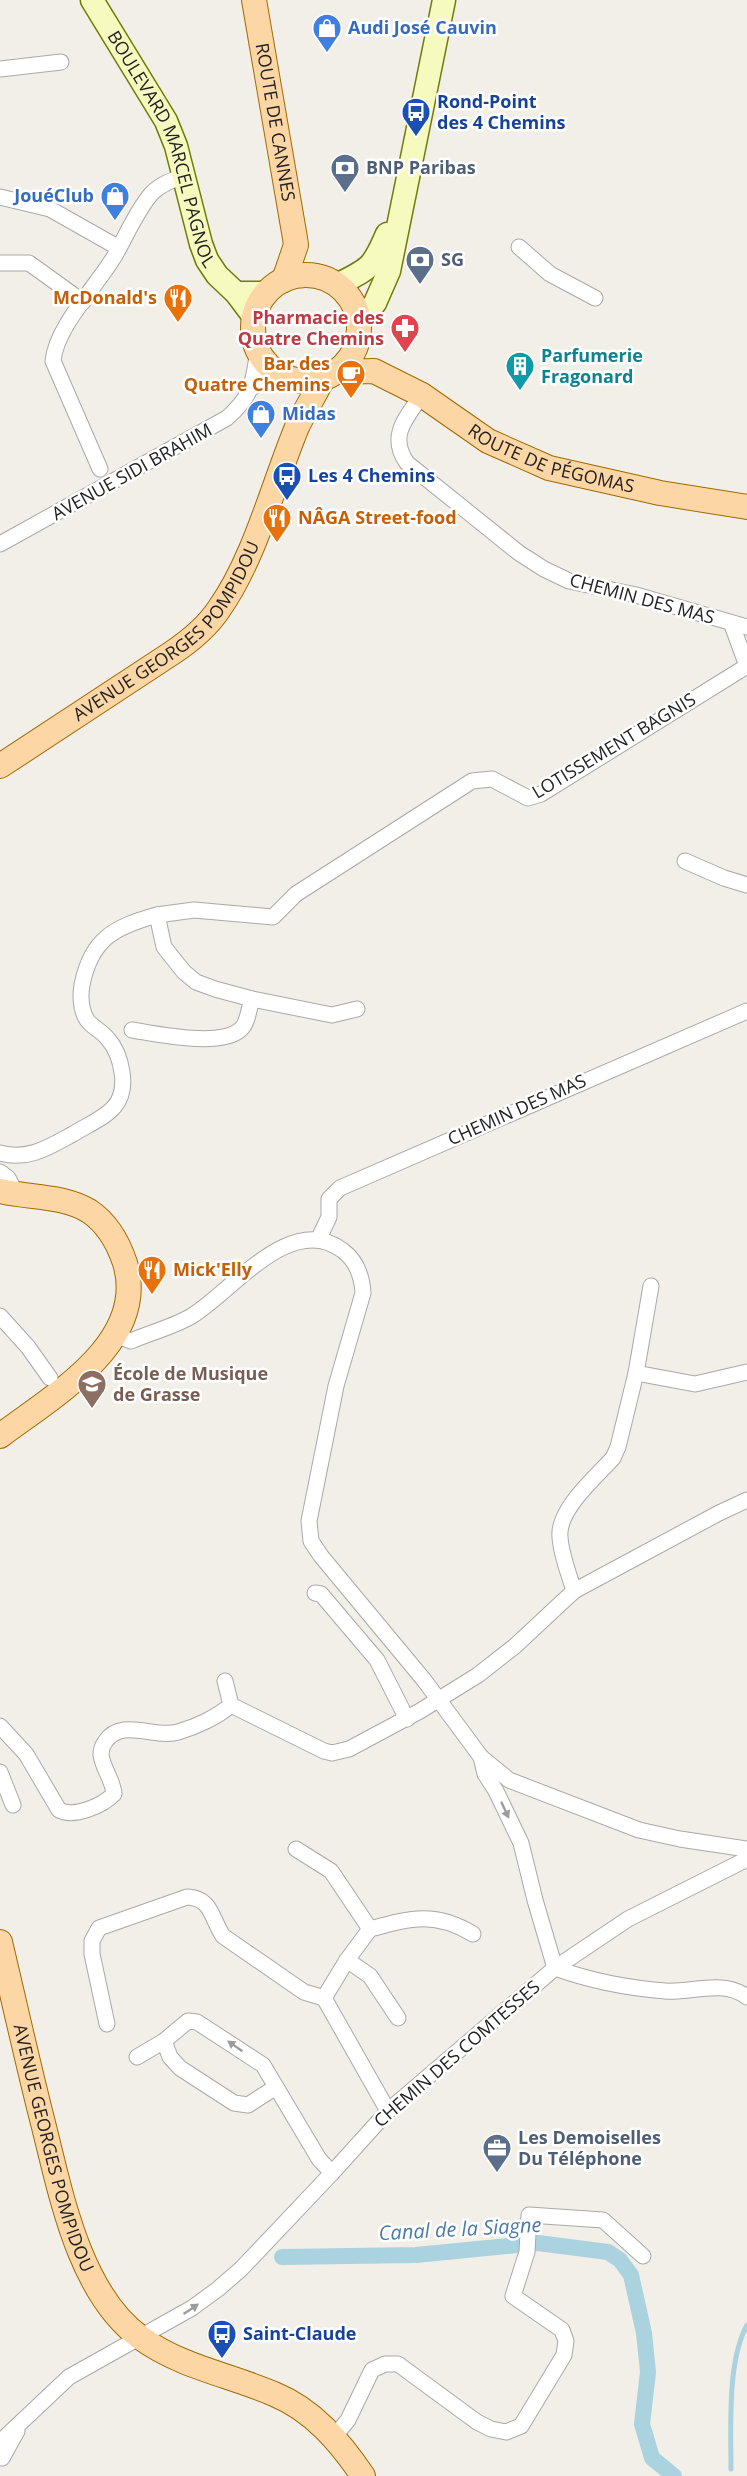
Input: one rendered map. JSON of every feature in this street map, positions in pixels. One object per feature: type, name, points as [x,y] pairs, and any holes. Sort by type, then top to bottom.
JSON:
[{"type":"main road","name":"BOULEVARD MARCEL PAGNOL","points":[[92,0],[166,121],[177,146],[207,260],[254,317]]},
{"type":"main road","name":"ROUTE DE CANNES","points":[[254,0],[296,245],[329,281]]},
{"type":"main road","points":[[330,375],[352,354],[358,333],[389,271],[444,0]]},
{"type":"main road","points":[[329,281],[369,268],[376,260],[405,188]]},
{"type":"main road","name":"ROUTE DE CANNES","points":[[275,286],[296,245]]},
{"type":"main road","points":[[236,293],[275,286],[308,275],[329,281],[348,296],[355,308],[358,333],[374,371],[330,375],[304,381],[282,375],[263,359],[254,339],[254,317],[275,286]]},
{"type":"main road","name":"ROUTE DE PÉGOMAS","points":[[374,371],[422,395],[488,441],[549,468],[629,486],[747,507]]},
{"type":"main road","points":[[282,375],[298,426]]},
{"type":"main road","name":"AVENUE GEORGES POMPIDOU","points":[[0,766],[172,653],[207,624],[220,608],[249,553],[298,426],[330,375]]},
{"type":"main road","points":[[0,1436],[86,1371],[102,1354],[115,1335],[127,1305],[129,1287],[124,1262],[114,1238],[105,1225],[88,1211],[45,1196],[8,1193]]},
{"type":"main road","points":[[0,1416],[50,1378],[115,1335]]},
{"type":"main road","points":[[0,1428],[51,1387],[50,1378]]},
{"type":"main road","name":"AVENUE GEORGES POMPIDOU","points":[[0,1942],[36,2095],[74,2238],[104,2298],[126,2326],[141,2339],[191,2365],[275,2394],[313,2417],[334,2438],[363,2476]]},
{"type":"street","points":[[0,69],[61,63]]},
{"type":"street","points":[[100,469],[53,361],[54,350],[150,196],[159,187],[184,176]]},
{"type":"street","points":[[0,197],[50,209],[119,248]]},
{"type":"street","points":[[519,247],[550,274],[595,298]]},
{"type":"street","points":[[0,263],[29,263],[83,302]]},
{"type":"street","name":"AVENUE SIDI BRAHIM","points":[[0,544],[227,418],[244,400],[252,387],[258,350]]},
{"type":"street","name":"AVENUE SIDI BRAHIM","points":[[252,387],[282,375]]},
{"type":"street","name":"CHEMIN DES MAS","points":[[422,395],[401,427],[398,441],[400,453],[407,463],[519,553],[544,569],[569,581],[636,595],[740,626],[747,666]]},
{"type":"street","name":"LOTISSEMENT BAGNIS","points":[[157,915],[195,910],[273,917],[296,894],[472,781],[492,779],[528,798],[541,794],[747,666]]},
{"type":"street","points":[[686,861],[724,878],[747,885]]},
{"type":"street","points":[[0,1153],[26,1155],[43,1151],[116,1107],[122,1096],[121,1065],[116,1051],[106,1036],[94,1028],[84,1013],[81,994],[86,968],[96,947],[114,931],[131,922],[157,915],[164,947],[184,972],[196,982],[252,999],[332,1015],[357,1009]]},
{"type":"street","points":[[132,1030],[194,1039],[234,1034],[244,1026],[252,999]]},
{"type":"street","name":"CHEMIN DES MAS","points":[[319,1238],[329,1217],[329,1199],[340,1188],[747,1011]]},
{"type":"street","points":[[0,1172],[8,1178],[8,1193]]},
{"type":"street","points":[[115,1335],[130,1341],[190,1317],[267,1256],[308,1239],[319,1238],[337,1246],[347,1254],[362,1280],[363,1293],[336,1386],[309,1521],[311,1541],[321,1556],[438,1700],[481,1758],[509,1780],[639,1830],[747,1849]]},
{"type":"street","points":[[574,1591],[562,1548],[561,1524],[566,1512],[613,1458],[618,1447],[636,1373],[651,1286]]},
{"type":"street","points":[[0,1316],[28,1347],[50,1378]]},
{"type":"street","points":[[636,1373],[695,1384],[747,1372]]},
{"type":"street","points":[[231,1705],[332,1753],[349,1749],[407,1719],[498,1661],[574,1591],[747,1500]]},
{"type":"street","points":[[315,1593],[321,1594],[377,1660],[407,1719]]},
{"type":"street","points":[[225,1681],[231,1705]]},
{"type":"street","points":[[0,1726],[26,1754],[58,1810],[64,1813],[74,1813],[108,1800],[114,1794],[101,1755],[102,1746],[108,1737],[128,1729],[155,1734],[180,1732],[221,1713],[231,1705]]},
{"type":"street","points":[[481,1758],[485,1774],[496,1791],[521,1843],[555,1968],[583,1978],[619,1986],[668,1991],[730,1989],[747,1997]]},
{"type":"street","points":[[0,1772],[13,1805]]},
{"type":"street","points":[[296,1849],[331,1871],[370,1929]]},
{"type":"street","name":"CHEMIN DES COMTESSES","points":[[50,2393],[69,2377],[141,2339],[218,2289],[332,2173],[388,2111],[555,1968],[628,1919],[745,1860],[747,1855]]},
{"type":"street","points":[[107,2024],[92,1954],[92,1941],[99,1928],[187,1897],[198,1897],[208,1904],[215,1924],[223,1936],[304,1992],[324,1998],[388,2111]]},
{"type":"street","points":[[324,1998],[347,1960],[370,1929],[422,1917],[444,1920],[473,1934]]},
{"type":"street","points":[[347,1960],[370,1976],[398,2018]]},
{"type":"street","points":[[136,2057],[164,2041],[188,2021],[197,2022],[262,2065],[319,2159],[332,2173]]},
{"type":"street","points":[[164,2041],[170,2057],[180,2068],[234,2103],[248,2105],[276,2087]]},
{"type":"street","points":[[334,2438],[348,2420],[372,2370],[385,2364],[398,2364],[491,2430],[506,2432],[521,2426],[564,2355],[566,2341],[562,2330],[513,2296],[527,2252],[528,2215],[603,2220],[643,2256]]},
{"type":"street","points":[[0,2442],[50,2393]]},
{"type":"street","points":[[0,2427],[50,2393]]},
{"type":"street","points":[[1,2460],[22,2422]]},
{"type":"waterway","name":"Canal de la Siagne","points":[[282,2257],[416,2255],[538,2243],[608,2252],[620,2260],[631,2275],[644,2333],[648,2372],[642,2424],[652,2458],[674,2476]]},
{"type":"waterway","points":[[731,2469],[733,2376],[736,2357],[747,2325]]},
{"type":"place","name":"Audi José Cauvin","points":[[327,54]]},
{"type":"place","name":"Rond-Point des 4 Chemins","points":[[416,138]]},
{"type":"place","name":"BNP Paribas","points":[[345,194]]},
{"type":"place","name":"JouéClub","points":[[115,222]]},
{"type":"place","name":"SG","points":[[420,286]]},
{"type":"place","name":"McDonald's","points":[[178,324]]},
{"type":"place","name":"Pharmacie des Quatre Chemins","points":[[405,354]]},
{"type":"place","name":"Parfumerie Fragonard","points":[[520,392]]},
{"type":"place","name":"Bar des Quatre Chemins","points":[[351,400]]},
{"type":"place","name":"Midas","points":[[261,440]]},
{"type":"place","name":"Les 4 Chemins","points":[[287,502]]},
{"type":"place","name":"NÂGA Street-food","points":[[277,544]]},
{"type":"place","name":"Mick'Elly","points":[[152,1296]]},
{"type":"place","name":"École de Musique de Grasse","points":[[92,1410]]},
{"type":"place","name":"Les Demoiselles Du Téléphone","points":[[497,2174]]},
{"type":"place","name":"Saint-Claude","points":[[222,2360]]}]
